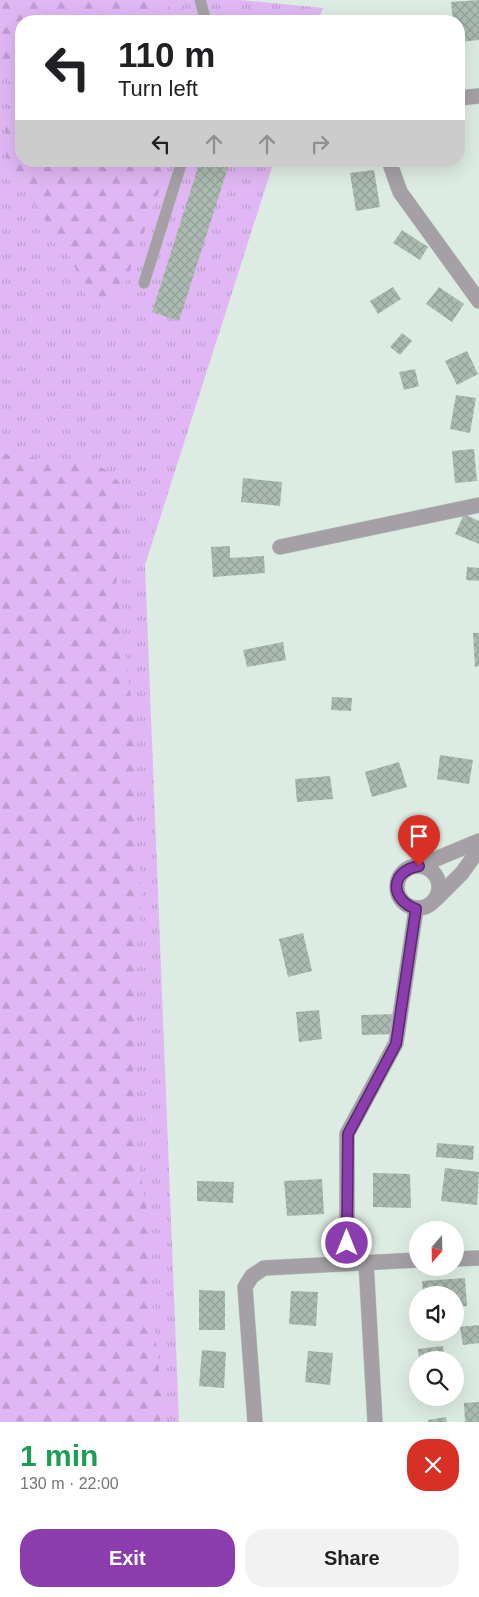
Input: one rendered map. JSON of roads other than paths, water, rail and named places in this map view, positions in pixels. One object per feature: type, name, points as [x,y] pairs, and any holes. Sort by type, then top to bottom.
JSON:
[{"type":"street","points":[[465,97],[479,96]]},
{"type":"street","points":[[391,167],[400,192],[479,301]]},
{"type":"street","points":[[280,547],[479,506]]},
{"type":"street","points":[[479,841],[419,866],[408,868],[400,875],[396,886],[398,897],[406,905],[416,909],[427,907],[462,873],[479,849]]},
{"type":"street","points":[[419,866],[430,869],[438,878],[440,889],[436,900]]},
{"type":"street","points":[[347,1263],[348,1134],[396,1044],[416,909]]},
{"type":"street","points":[[464,1258],[479,1258]]},
{"type":"street","points":[[255,1422],[245,1287],[252,1276],[264,1268],[409,1260]]},
{"type":"street","points":[[366,1262],[375,1422]]},
{"type":"lane","points":[[200,0],[204,15]]},
{"type":"lane","points":[[144,283],[180,167]]}]
